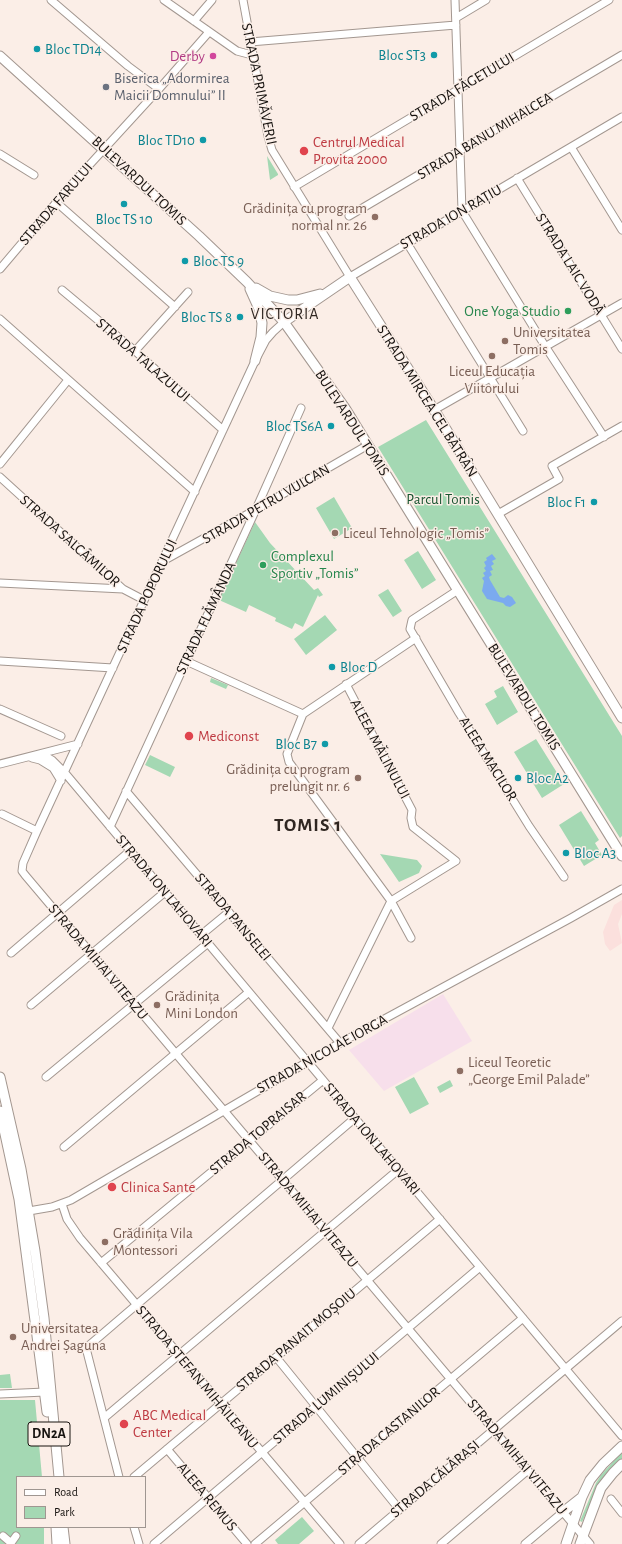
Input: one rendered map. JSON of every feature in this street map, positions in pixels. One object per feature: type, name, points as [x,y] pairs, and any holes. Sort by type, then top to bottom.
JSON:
[{"type":"main road","name":"BULEVARDUL TOMIS","points":[[0,56],[104,149],[247,282],[284,322],[345,408],[622,856]]},
{"type":"main road","name":"STRADA ION RAȚIU","points":[[284,322],[350,277]]},
{"type":"main road","name":"STRADA MIRCEA CEL BĂTRÂN","points":[[350,277],[434,410],[622,718]]},
{"type":"main road","points":[[247,282],[270,296],[288,300],[308,298],[330,290]]},
{"type":"main road","points":[[247,282],[259,309],[262,323],[261,337],[255,361]]},
{"type":"main road","name":"DN2A","points":[[0,1077],[21,1169],[24,1212],[45,1392],[53,1476]]},
{"type":"main road","name":"DN2A","points":[[0,1111],[24,1212],[44,1318],[59,1476]]},
{"type":"main road","points":[[566,1544],[582,1497],[590,1480],[603,1464],[622,1446]]},
{"type":"main road","points":[[582,1540],[601,1488],[613,1472],[622,1464]]},
{"type":"main road","points":[[563,1512],[582,1497]]},
{"type":"main road","points":[[56,1528],[57,1544]]},
{"type":"main road","points":[[63,1528],[65,1544]]},
{"type":"street","points":[[52,0],[128,66],[159,89]]},
{"type":"street","points":[[164,0],[237,51],[252,55]]},
{"type":"street","points":[[194,21],[212,0]]},
{"type":"street","name":"STRADA PRIMĂVERII","points":[[243,0],[252,55],[270,142],[276,158],[294,187]]},
{"type":"street","points":[[455,0],[462,211],[545,346],[604,437]]},
{"type":"street","points":[[250,42],[456,21],[486,0]]},
{"type":"street","name":"STRADA FĂGETULUI","points":[[294,187],[609,0]]},
{"type":"street","name":"STRADA FARULUI","points":[[0,269],[56,202],[209,32]]},
{"type":"street","name":"STRADA BANU MIHALCEA","points":[[349,216],[622,55]]},
{"type":"street","name":"STRADA ION RAȚIU","points":[[350,277],[622,117]]},
{"type":"street","points":[[571,147],[622,230]]},
{"type":"street","points":[[0,154],[34,175]]},
{"type":"street","name":"STRADA LAIC VODĂ","points":[[517,178],[622,349]]},
{"type":"street","name":"STRADA MIRCEA CEL BĂTRÂN","points":[[294,187],[350,277]]},
{"type":"street","points":[[56,202],[175,307]]},
{"type":"street","points":[[407,243],[523,431]]},
{"type":"street","name":"STRADA TALAZULUI","points":[[62,290],[135,351],[223,430]]},
{"type":"street","points":[[135,351],[188,292]]},
{"type":"street","points":[[434,410],[622,303]]},
{"type":"street","points":[[0,319],[194,492]]},
{"type":"street","name":"STRADA POPORULUI","points":[[25,875],[22,871],[23,863],[255,361],[266,340],[284,322]]},
{"type":"street","points":[[0,464],[68,380]]},
{"type":"street","name":"STRADA FLĂMÂNDA","points":[[110,827],[301,408]]},
{"type":"street","points":[[498,514],[559,479],[552,466],[622,426]]},
{"type":"street","name":"STRADA PETRU VULCAN","points":[[163,561],[368,445]]},
{"type":"street","name":"STRADA SALCÂMILOR","points":[[0,477],[123,589],[144,600]]},
{"type":"street","points":[[0,584],[123,589]]},
{"type":"street","points":[[416,638],[410,629],[412,620],[458,590]]},
{"type":"street","name":"ALEEA MĂLINULUI","points":[[303,714],[416,638]]},
{"type":"street","name":"ALEEA MACILOR","points":[[416,638],[459,713],[564,877]]},
{"type":"street","points":[[0,661],[113,668]]},
{"type":"street","points":[[186,661],[303,714],[287,754],[289,762],[391,901],[411,938]]},
{"type":"street","name":"ALEEA MĂLINULUI","points":[[346,684],[412,810],[411,818],[413,827],[456,861],[391,901]]},
{"type":"street","points":[[0,709],[61,736]]},
{"type":"street","points":[[0,764],[78,744]]},
{"type":"street","name":"STRADA ION LAHOVARI","points":[[42,754],[52,760],[65,773],[622,1436]]},
{"type":"street","points":[[30,757],[40,760],[53,768],[61,781]]},
{"type":"street","name":"STRADA PANSELEI","points":[[126,791],[340,1043]]},
{"type":"street","points":[[2,814],[38,831]]},
{"type":"street","points":[[11,953],[130,851]]},
{"type":"street","name":"STRADA MIHAI VITEAZU","points":[[25,875],[573,1523],[582,1540],[590,1544]]},
{"type":"street","name":"STRADA NICOLAE IORGA","points":[[24,1212],[62,1204],[340,1043],[565,922],[622,889]]},
{"type":"street","points":[[31,1005],[165,892]]},
{"type":"street","points":[[328,1028],[391,901]]},
{"type":"street","points":[[201,935],[229,912]]},
{"type":"street","points":[[46,1077],[208,943]]},
{"type":"street","points":[[64,1147],[249,992]]},
{"type":"street","name":"STRADA TOPRAISAR","points":[[101,1263],[323,1080]]},
{"type":"street","points":[[119,1476],[86,1348],[355,1118]]},
{"type":"street","points":[[104,1418],[398,1170]]},
{"type":"street","name":"STRADA ȘTEFAN MIHĂILEANU","points":[[62,1204],[69,1223],[101,1263],[340,1544]]},
{"type":"street","name":"STRADA PANAIT MOȘOIU","points":[[135,1476],[440,1219]]},
{"type":"street","name":"STRADA LUMINIȘULUI","points":[[154,1544],[480,1267]]},
{"type":"street","name":"STRADA CASTANILOR","points":[[255,1544],[523,1318]]},
{"type":"street","name":"STRADA CĂLĂRAȘI","points":[[358,1544],[622,1321]]},
{"type":"street","points":[[276,1357],[399,1509]]},
{"type":"street","points":[[0,1394],[45,1392]]},
{"type":"street","name":"ALEEA REMUS","points":[[167,1449],[247,1544]]},
{"type":"street","points":[[441,1544],[528,1470]]},
{"type":"street","points":[[611,1500],[622,1513]]},
{"type":"street","points":[[525,1544],[563,1512]]},
{"type":"street","points":[[134,1528],[139,1544]]},
{"type":"street","points":[[3,1536],[11,1543],[16,1536]]},
{"type":"shaded area","points":[[622,900],[622,914],[618,924],[622,943],[610,951],[605,944],[603,932],[614,905]]},
{"type":"shaded area","points":[[443,994],[472,1041],[384,1091],[349,1050]]},
{"type":"green space","points":[[267,156],[278,174],[270,180]]},
{"type":"green space","name":"Parcul Tomis","points":[[426,420],[622,736],[622,836],[620,838],[378,447]]},
{"type":"green space","points":[[334,497],[352,528],[334,539],[316,508]]},
{"type":"green space","name":"Complexul Sportiv „Tomis”","points":[[255,522],[270,543],[314,590],[318,588],[323,595],[319,597],[318,595],[303,627],[295,623],[292,629],[275,621],[276,618],[249,605],[246,612],[219,600]]},
{"type":"green space","points":[[418,551],[436,580],[422,589],[404,560]]},
{"type":"green space","points":[[388,589],[402,611],[393,617],[378,595]]},
{"type":"green space","points":[[325,615],[337,630],[306,655],[294,639]]},
{"type":"green space","points":[[211,678],[228,685],[226,689],[210,682]]},
{"type":"green space","points":[[503,686],[518,712],[497,725],[485,704],[497,697],[494,691]]},
{"type":"green space","points":[[536,739],[564,784],[542,798],[514,752]]},
{"type":"green space","points":[[150,755],[175,767],[170,777],[145,765]]},
{"type":"green space","points":[[581,811],[599,840],[595,843],[602,855],[584,866],[559,825]]},
{"type":"green space","points":[[380,854],[417,860],[422,866],[419,873],[399,882]]},
{"type":"green space","points":[[414,1077],[429,1104],[410,1114],[395,1087]]},
{"type":"green space","points":[[450,1080],[453,1086],[440,1093],[437,1087]]},
{"type":"green space","points":[[10,1374],[12,1388],[0,1388],[0,1375]]},
{"type":"green space","points":[[0,1400],[35,1400],[42,1476],[16,1476],[16,1528],[44,1528],[44,1544],[0,1544]]},
{"type":"green space","points":[[622,1452],[622,1460],[591,1502],[582,1522],[580,1521],[596,1483],[601,1475]]},
{"type":"green space","points":[[302,1517],[314,1531],[299,1544],[278,1544],[275,1540]]},
{"type":"water","points":[[492,554],[496,559],[492,561],[494,564],[491,566],[493,570],[490,571],[492,575],[489,577],[490,580],[500,597],[504,598],[508,595],[512,597],[516,603],[510,607],[503,603],[487,599],[482,591],[484,581],[482,578],[485,576],[483,573],[486,571],[484,568],[486,566],[484,562],[487,560],[486,558]]},
{"type":"place","name":"Bloc TD14","points":[[37,49]]},
{"type":"place","name":"Bloc ST3","points":[[434,55]]},
{"type":"place","name":"Derby","points":[[213,56]]},
{"type":"place","name":"Biserica „Adormirea Maicii Domnului” II","points":[[106,87]]},
{"type":"place","name":"Bloc TD10","points":[[203,140]]},
{"type":"place","name":"Centrul Medical Provita 2000","points":[[304,151]]},
{"type":"place","name":"Bloc TS 10","points":[[124,204]]},
{"type":"place","name":"Grădinița cu program normal nr. 26","points":[[375,217]]},
{"type":"place","name":"Bloc TS 9","points":[[185,261]]},
{"type":"place","name":"One Yoga Studio","points":[[568,311]]},
{"type":"place","name":"Bloc TS 8","points":[[240,317]]},
{"type":"place","name":"Universitatea Tomis","points":[[505,341]]},
{"type":"place","name":"Liceul Educația Viitorului","points":[[492,356]]},
{"type":"place","name":"Bloc TS6A","points":[[331,426]]},
{"type":"place","name":"Bloc F1","points":[[594,502]]},
{"type":"place","name":"Liceul Tehnologic „Tomis”","points":[[335,533]]},
{"type":"place","name":"Complexul Sportiv „Tomis”","points":[[263,565]]},
{"type":"place","name":"Bloc D","points":[[332,667]]},
{"type":"place","name":"Mediconst","points":[[189,736]]},
{"type":"place","name":"Bloc B7","points":[[325,744]]},
{"type":"place","name":"Grădinița cu program prelungit nr. 6","points":[[358,778]]},
{"type":"place","name":"Bloc A2","points":[[518,778]]},
{"type":"place","name":"Bloc A3","points":[[566,853]]},
{"type":"place","name":"Grădinița Mini London","points":[[157,1005]]},
{"type":"place","name":"Liceul Teoretic „George Emil Palade”","points":[[460,1071]]},
{"type":"place","name":"Clinica Sante","points":[[112,1187]]},
{"type":"place","name":"Grădinița Vila Montessori","points":[[105,1242]]},
{"type":"place","name":"Universitatea Andrei Șaguna","points":[[13,1337]]},
{"type":"place","name":"ABC Medical Center","points":[[124,1424]]},
{"type":"district","name":"VICTORIA","points":[[285,314]]},
{"type":"district","name":"TOMIS 1","points":[[308,825]]}]
